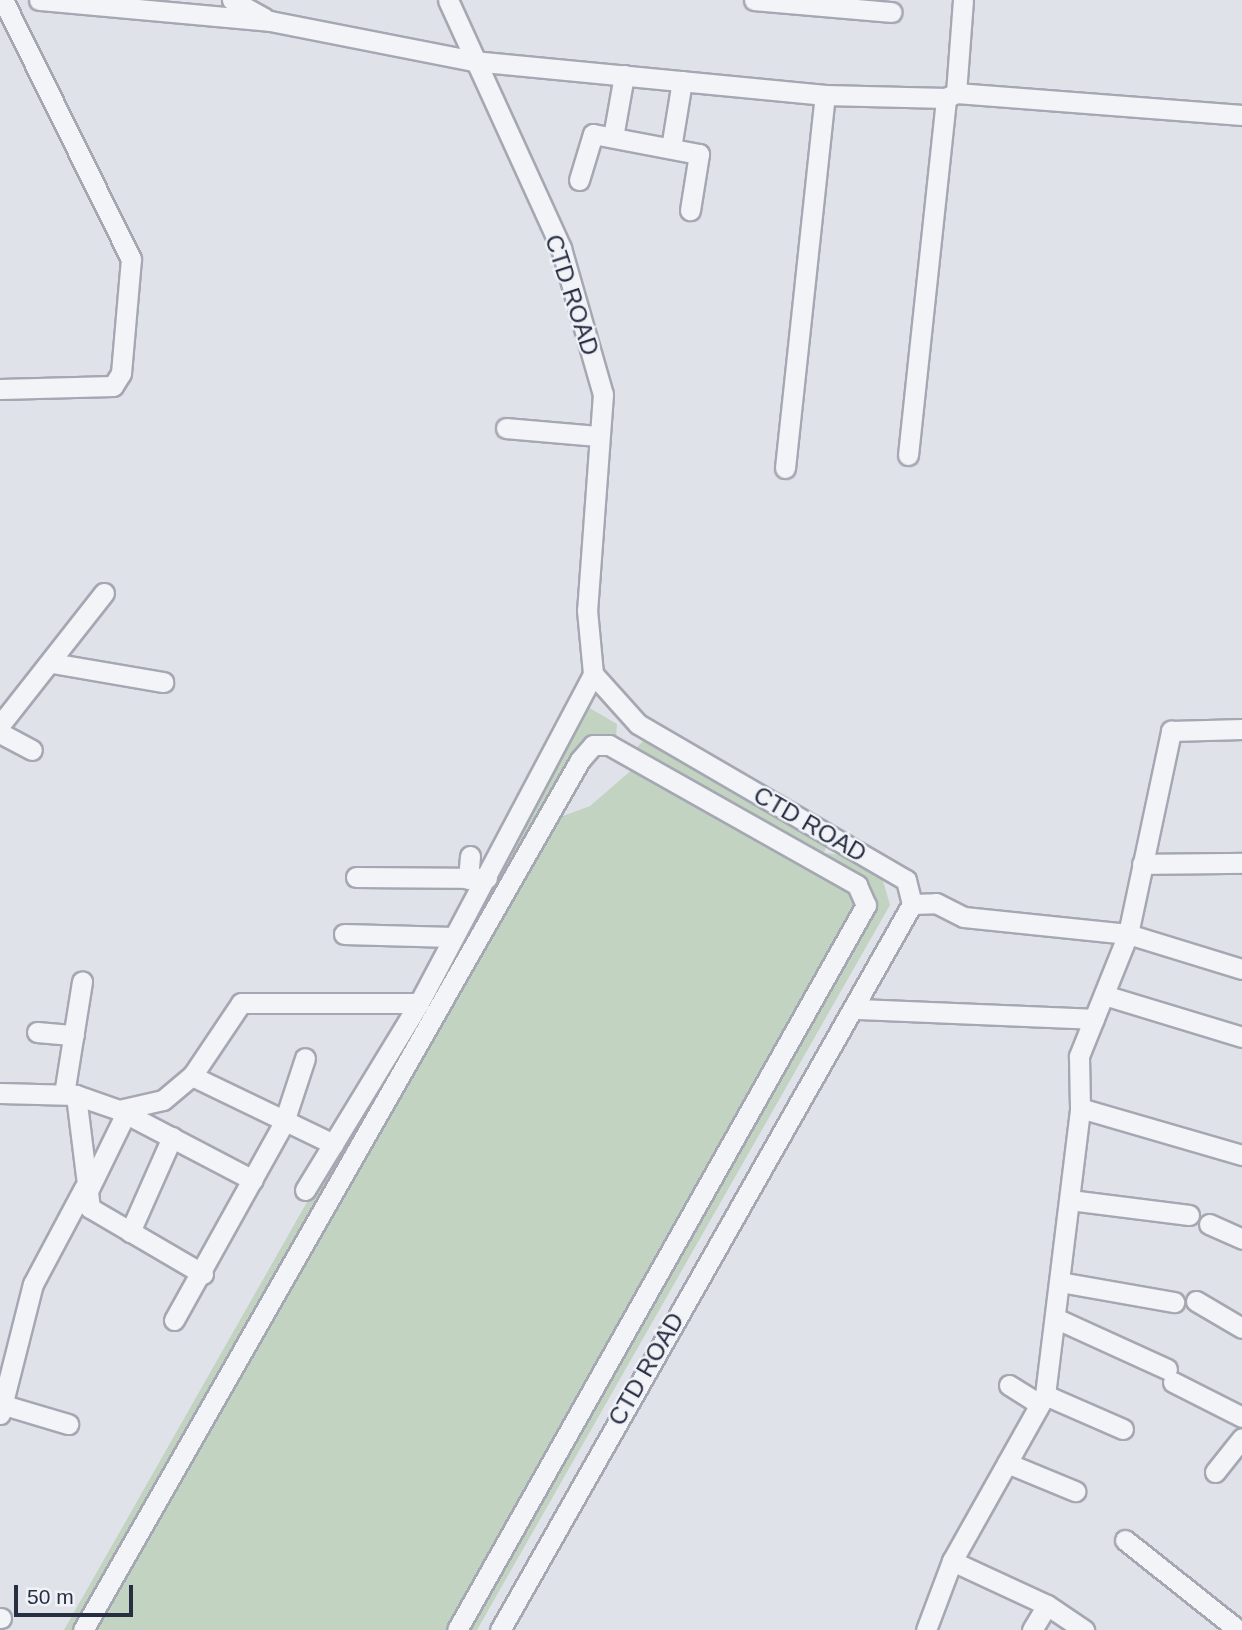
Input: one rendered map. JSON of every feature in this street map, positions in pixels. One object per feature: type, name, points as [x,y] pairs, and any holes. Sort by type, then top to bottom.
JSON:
[{"type":"street","points":[[0,389],[113,386],[121,373],[131,258],[3,0]]},
{"type":"street","points":[[39,0],[270,21],[473,61],[825,95],[951,95],[1242,115]]},
{"type":"street","points":[[232,0],[270,21]]},
{"type":"street","name":"CTD ROAD","points":[[448,0],[473,61],[561,248],[603,394],[597,436],[587,610],[593,674],[638,724],[906,880],[912,904],[856,1009],[500,1630]]},
{"type":"street","points":[[754,0],[891,12]]},
{"type":"street","points":[[908,455],[963,0]]},
{"type":"street","points":[[613,137],[624,75]]},
{"type":"street","points":[[671,148],[682,81]]},
{"type":"street","points":[[785,468],[825,95]]},
{"type":"street","points":[[579,180],[590,136],[613,137],[671,148],[703,157],[690,210]]},
{"type":"street","points":[[506,428],[597,436]]},
{"type":"street","points":[[0,725],[52,663],[104,593]]},
{"type":"street","points":[[52,663],[163,682]]},
{"type":"street","points":[[305,1190],[419,1003],[453,937],[477,879],[593,674]]},
{"type":"street","points":[[926,1630],[952,1561],[1042,1399],[1060,1282],[1080,1108],[1079,1056],[1128,934],[1171,731],[1242,729]]},
{"type":"street","points":[[0,733],[33,750]]},
{"type":"street","points":[[83,1630],[580,760],[593,745],[622,745],[856,885],[866,905],[457,1630]]},
{"type":"street","points":[[470,856],[477,879]]},
{"type":"street","points":[[1142,863],[1242,863]]},
{"type":"street","points":[[356,877],[477,879]]},
{"type":"street","points":[[912,904],[936,903],[964,917],[1128,934],[1242,969]]},
{"type":"street","points":[[344,934],[453,937]]},
{"type":"street","points":[[82,981],[74,1035],[70,1094],[85,1192],[90,1208],[203,1274]]},
{"type":"street","points":[[1104,995],[1242,1037]]},
{"type":"street","points":[[68,1424],[2,1409],[33,1284],[85,1192],[122,1112],[163,1100],[192,1076],[241,1003],[419,1003]]},
{"type":"street","points":[[856,1009],[1094,1019]]},
{"type":"street","points":[[37,1032],[74,1035]]},
{"type":"street","points":[[174,1320],[203,1274],[284,1122],[306,1058]]},
{"type":"street","points":[[192,1076],[333,1143]]},
{"type":"street","points":[[0,1093],[70,1094],[122,1112],[253,1180]]},
{"type":"street","points":[[1080,1108],[1242,1155]]},
{"type":"street","points":[[130,1232],[172,1137]]},
{"type":"street","points":[[1070,1200],[1189,1215]]},
{"type":"street","points":[[1209,1224],[1242,1239]]},
{"type":"street","points":[[1060,1282],[1174,1302]]},
{"type":"street","points":[[1196,1301],[1242,1328]]},
{"type":"street","points":[[1055,1318],[1170,1375],[1242,1416]]},
{"type":"street","points":[[1009,1385],[1123,1429]]},
{"type":"street","points":[[1214,1472],[1242,1438]]},
{"type":"street","points":[[1007,1463],[1075,1491]]},
{"type":"street","points":[[1125,1540],[1238,1630]]},
{"type":"street","points":[[952,1561],[1047,1605],[1084,1630]]},
{"type":"street","points":[[1032,1630],[1047,1605]]},
{"type":"green space","points":[[588,707],[617,724],[616,737],[600,737],[77,1630],[64,1630]]},
{"type":"green space","points":[[644,740],[827,845],[824,853],[844,855],[881,874],[890,905],[477,1630],[460,1630],[870,902],[633,751]]},
{"type":"green space","points":[[634,768],[861,896],[451,1630],[91,1630],[555,819],[590,806]]}]
